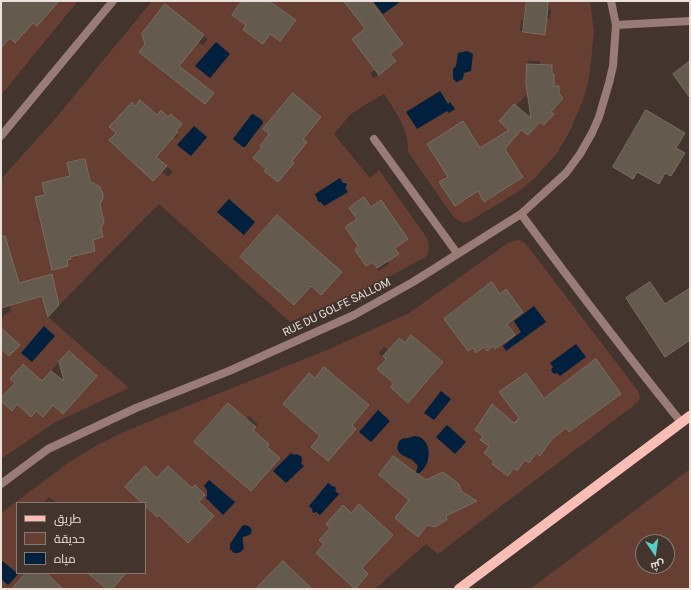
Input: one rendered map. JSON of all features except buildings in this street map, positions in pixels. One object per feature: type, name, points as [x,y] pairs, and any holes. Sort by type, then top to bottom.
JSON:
[{"type":"main road","points":[[460,589],[690,416]]},
{"type":"street","points":[[1,136],[113,1]]},
{"type":"street","name":"RUE DU GOLFE SALLOM","points":[[1,484],[48,449],[136,408],[229,371],[354,315],[414,282],[457,253],[521,214],[566,173],[580,154],[592,133],[605,101],[613,66],[616,25],[611,1]]},
{"type":"street","points":[[616,25],[690,21]]},
{"type":"street","points":[[374,139],[457,253]]},
{"type":"street","points":[[521,214],[638,369],[681,422]]},
{"type":"green space","points":[[58,1],[78,1],[1,95],[1,48],[10,38],[16,43],[33,23],[37,26]]},
{"type":"green space","points":[[152,1],[242,1],[232,15],[246,25],[243,30],[263,44],[270,34],[280,41],[295,20],[273,3],[274,1],[344,1],[365,29],[352,39],[375,70],[370,73],[374,78],[395,62],[390,54],[403,44],[371,1],[373,1],[383,14],[401,1],[527,1],[524,21],[521,20],[520,31],[544,35],[547,19],[550,19],[551,9],[547,8],[548,1],[590,1],[594,32],[588,83],[583,100],[570,131],[557,153],[536,177],[521,190],[468,222],[463,223],[452,215],[408,152],[407,136],[397,114],[384,94],[350,115],[334,134],[370,178],[379,170],[428,241],[429,250],[426,257],[375,284],[290,322],[159,204],[59,305],[52,274],[38,278],[48,317],[129,388],[54,423],[1,459],[1,401],[12,411],[17,404],[31,416],[36,411],[43,417],[53,405],[63,414],[97,376],[69,351],[42,381],[23,364],[10,379],[15,383],[1,398],[1,349],[9,356],[20,345],[1,328],[2,319],[5,314],[11,312],[10,306],[29,300],[25,288],[21,290],[11,256],[1,259],[1,179],[55,119]],"holes":[[[165,5],[208,39],[203,45],[198,42],[172,60],[195,79],[139,52],[145,44],[142,34]],[[527,61],[540,61],[540,65],[551,65],[552,74],[554,74],[554,86],[558,86],[559,94],[563,98],[551,112],[554,114],[545,125],[540,122],[528,135],[521,130],[508,129],[499,121],[514,104],[516,106],[526,95],[528,96]],[[293,94],[321,116],[303,139],[307,142],[300,151],[289,159],[294,163],[278,182],[264,172],[266,169],[253,158],[262,147],[260,146],[269,134],[263,129]],[[140,100],[157,115],[161,111],[168,117],[172,114],[182,124],[176,131],[179,134],[175,138],[173,137],[156,157],[173,172],[168,177],[162,172],[153,180],[109,140],[115,133],[109,127],[132,102],[135,106]],[[463,122],[480,148],[506,164],[512,160],[523,177],[485,202],[478,191],[455,206],[439,182],[448,177],[427,144]],[[85,159],[91,185],[95,184],[98,186],[103,195],[100,204],[104,222],[101,227],[103,237],[93,240],[95,251],[82,254],[81,249],[69,252],[71,258],[67,260],[68,266],[52,269],[35,198],[45,195],[42,183],[70,176],[67,163]],[[340,178],[347,191],[324,206],[317,200],[318,198]],[[364,198],[371,207],[381,200],[395,248],[399,254],[387,261],[389,264],[379,271],[373,262],[366,266],[355,250],[358,246],[345,227],[357,219],[349,207]],[[277,215],[291,228],[321,295],[311,286],[294,305],[240,257]]]},
{"type":"green space","points":[[518,240],[522,241],[526,244],[638,391],[640,399],[637,403],[438,554],[426,544],[375,589],[355,589],[312,589],[283,561],[256,589],[112,589],[125,574],[146,574],[146,507],[157,517],[165,510],[199,502],[205,495],[195,485],[192,488],[169,466],[157,478],[145,466],[126,487],[141,502],[55,502],[49,497],[44,502],[16,502],[16,572],[1,560],[1,513],[68,463],[97,445],[150,421],[327,350],[409,313],[508,243]],"holes":[[[492,282],[500,294],[506,289],[523,312],[507,324],[515,335],[496,349],[493,347],[487,351],[484,347],[476,353],[473,348],[468,351],[444,319]],[[545,322],[506,350],[503,346],[522,332]],[[411,335],[443,362],[408,403],[390,388],[394,383],[377,369],[386,359],[379,353],[384,347],[388,350],[398,338],[405,343]],[[596,360],[621,394],[570,432],[566,428],[560,433],[501,392],[526,373],[544,398]],[[324,367],[369,405],[352,425],[356,429],[328,461],[311,447],[320,436],[283,404],[309,374],[315,378]],[[227,403],[246,419],[249,416],[258,424],[253,430],[269,444],[267,447],[279,458],[251,491],[194,442]],[[489,410],[515,428],[531,431],[549,444],[540,456],[536,453],[529,463],[525,460],[517,471],[514,468],[508,476],[492,464],[494,461],[484,453],[489,446],[483,436],[475,430]],[[425,442],[428,450],[416,473],[418,466],[406,457]],[[393,456],[413,470],[410,475],[419,483],[443,472],[462,494],[471,501],[469,505],[446,516],[447,521],[435,527],[427,525],[418,537],[409,500],[379,475]],[[210,480],[223,515],[207,496],[207,490],[204,486]],[[328,483],[335,487],[335,491],[339,494],[320,515],[316,511],[312,512]],[[359,504],[393,535],[381,548],[373,541],[354,561],[368,574],[355,589],[324,544],[330,528],[326,524],[343,505],[351,513]],[[251,529],[251,533],[243,537],[244,549],[230,549],[231,543]]]},
{"type":"green space","points":[[690,469],[690,589],[530,589]]},
{"type":"green space","points":[[18,574],[25,574],[12,589],[1,589],[1,579],[9,585]]},
{"type":"green space","points":[[47,574],[89,574],[107,589],[63,589]]},
{"type":"water","points":[[373,1],[401,1],[383,14]]},
{"type":"water","points":[[216,42],[230,54],[210,78],[195,66]]},
{"type":"water","points":[[467,51],[473,54],[471,71],[464,73],[463,79],[457,82],[453,79],[453,69],[456,66],[458,53]]},
{"type":"water","points":[[440,91],[448,104],[450,102],[455,109],[449,113],[447,111],[417,129],[406,112]]},
{"type":"water","points":[[253,114],[262,120],[263,123],[245,147],[243,147],[233,139]]},
{"type":"water","points":[[194,126],[207,137],[191,156],[177,145]]},
{"type":"water","points":[[340,178],[343,183],[346,183],[347,185],[345,188],[348,192],[324,206],[317,200],[315,194]]},
{"type":"water","points":[[229,199],[255,222],[244,235],[217,212]]},
{"type":"water","points":[[534,306],[546,322],[506,351],[503,346],[521,332],[514,321]]},
{"type":"water","points":[[44,326],[55,336],[32,362],[21,353]]},
{"type":"water","points":[[576,344],[586,357],[560,376],[557,373],[553,373],[551,370],[553,367],[550,363]]},
{"type":"water","points":[[441,391],[451,399],[434,420],[424,413]]},
{"type":"water","points":[[378,410],[390,421],[371,442],[359,432]]},
{"type":"water","points":[[447,425],[466,442],[455,454],[436,437]]},
{"type":"water","points":[[414,436],[425,441],[429,452],[423,470],[418,474],[416,473],[418,466],[411,459],[401,454],[397,447],[401,439]]},
{"type":"water","points":[[291,453],[301,456],[301,463],[304,466],[286,483],[273,471]]},
{"type":"water","points":[[209,480],[235,502],[223,515],[206,498],[207,492],[204,486]]},
{"type":"water","points":[[328,483],[335,487],[335,491],[339,494],[320,515],[316,512],[313,513],[309,506]]},
{"type":"water","points":[[244,525],[250,527],[252,532],[243,537],[243,550],[238,553],[234,553],[230,549],[230,544]]},
{"type":"water","points":[[1,560],[16,572],[16,574],[18,574],[8,585],[1,579]]}]
